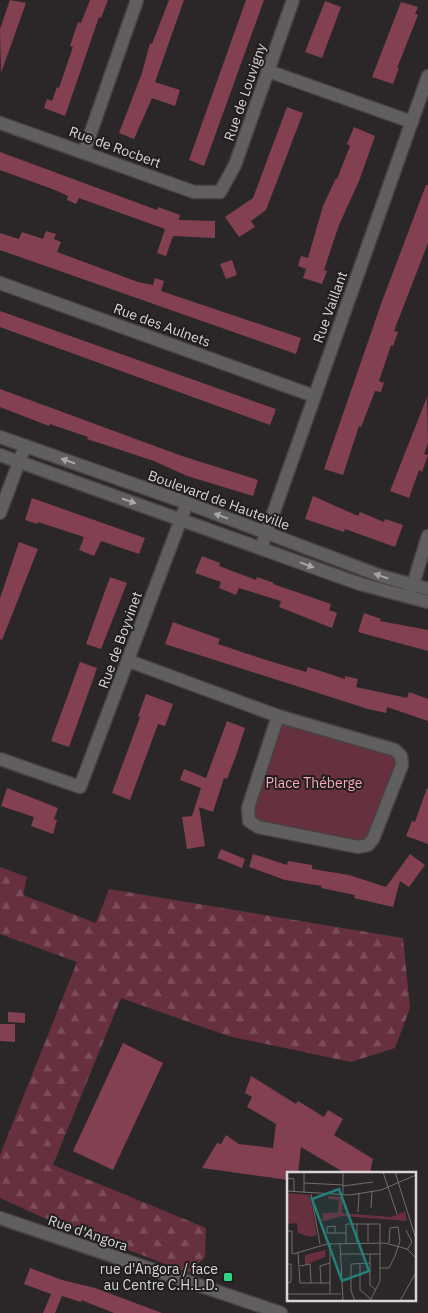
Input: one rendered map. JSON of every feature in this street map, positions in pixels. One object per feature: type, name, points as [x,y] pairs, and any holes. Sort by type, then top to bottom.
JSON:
[{"type":"street","points":[[84,152],[137,0]]},
{"type":"street","name":"Rue de Louvigny","points":[[220,192],[235,165],[293,0]]},
{"type":"street","points":[[268,71],[412,122]]},
{"type":"street","name":"Rue Vaillant","points":[[261,548],[428,76]]},
{"type":"street","name":"Rue de Rocbert","points":[[0,123],[194,192],[220,192]]},
{"type":"street","name":"Rue des Aulnets","points":[[0,283],[314,396]]},
{"type":"street","name":"Boulevard de Hauteville","points":[[0,437],[187,503],[381,576],[428,602]]},
{"type":"street","points":[[0,513],[25,446]]},
{"type":"street","name":"Boulevard de Hauteville","points":[[0,456],[360,584],[410,591],[428,589]]},
{"type":"street","name":"Rue de Boyvinet","points":[[0,759],[80,787],[187,503]]},
{"type":"street","points":[[410,591],[428,536]]},
{"type":"street","points":[[129,661],[278,716],[395,750],[401,756],[402,765],[373,839],[368,845],[358,847],[268,829],[249,821],[248,808],[278,716]]},
{"type":"street","name":"Rue d'Angora","points":[[0,1218],[145,1269],[281,1313]]},
{"type":"green space","name":"Place Théberge","points":[[278,716],[401,756],[368,845],[249,821]]},
{"type":"green space","points":[[0,867],[27,877],[23,895],[96,923],[109,889],[403,938],[410,1008],[395,1048],[351,1062],[228,1036],[121,998],[53,1165],[206,1228],[205,1257],[189,1273],[37,1215],[0,1198],[0,1155],[77,962],[0,934]]},
{"type":"building","points":[[10,0],[26,3],[1,73],[0,29]]},
{"type":"building","points":[[90,0],[108,0],[101,18],[99,17],[65,116],[44,108],[47,99],[52,101],[57,87],[59,88],[73,47],[70,46],[78,22],[81,23]]},
{"type":"building","points":[[169,0],[184,0],[155,82],[180,90],[175,106],[152,98],[134,139],[119,133],[142,73],[150,43],[152,44]]},
{"type":"building","points":[[246,0],[264,0],[204,166],[189,160]]},
{"type":"building","points":[[325,1],[341,7],[322,58],[305,52]]},
{"type":"building","points":[[401,2],[418,7],[415,14],[418,15],[397,68],[399,68],[393,84],[372,77]]},
{"type":"building","points":[[287,107],[303,113],[266,210],[251,221],[255,227],[239,237],[225,217],[253,198]]},
{"type":"building","points":[[354,127],[375,136],[359,181],[339,225],[324,270],[327,271],[322,284],[303,278],[306,269],[298,266],[301,256],[308,258],[323,206],[337,179],[350,146],[347,144]]},
{"type":"building","points":[[0,152],[157,210],[158,207],[180,215],[179,220],[215,221],[215,238],[173,236],[166,256],[157,253],[165,229],[79,198],[76,204],[67,200],[68,196],[55,190],[0,170]]},
{"type":"building","points":[[426,185],[428,185],[428,243],[394,331],[398,332],[393,346],[391,345],[379,381],[384,383],[381,392],[375,391],[361,427],[359,426],[343,475],[324,469],[381,304]]},
{"type":"building","points":[[46,231],[56,234],[54,239],[61,242],[57,252],[138,282],[153,285],[155,278],[164,281],[161,291],[301,338],[296,354],[0,250],[0,233],[19,239],[22,232],[43,239]]},
{"type":"building","points":[[232,260],[237,275],[226,279],[220,264]]},
{"type":"building","points":[[0,311],[276,409],[270,425],[0,327]]},
{"type":"building","points":[[0,389],[182,456],[258,480],[253,496],[187,476],[154,461],[87,439],[88,437],[50,424],[49,426],[0,407]]},
{"type":"building","points":[[427,397],[428,443],[424,454],[428,455],[422,472],[419,470],[409,498],[390,491]]},
{"type":"building","points":[[313,496],[358,516],[360,512],[384,522],[385,519],[403,525],[395,547],[345,529],[344,532],[305,519]]},
{"type":"building","points":[[32,498],[145,538],[139,554],[101,541],[94,556],[79,550],[84,537],[38,522],[37,524],[25,520]]},
{"type":"building","points":[[19,542],[38,549],[2,640],[0,639],[0,598]]},
{"type":"building","points":[[202,556],[220,563],[219,566],[256,580],[257,577],[331,604],[329,610],[337,613],[332,628],[279,607],[281,601],[239,588],[236,595],[219,588],[221,582],[195,573]]},
{"type":"building","points":[[110,577],[127,583],[101,649],[86,644]]},
{"type":"building","points":[[364,613],[381,619],[380,621],[428,630],[428,651],[358,632]]},
{"type":"building","points":[[173,622],[220,639],[218,644],[266,660],[306,672],[308,667],[345,679],[345,676],[358,679],[356,687],[407,698],[409,692],[428,699],[428,721],[387,707],[386,713],[368,709],[165,644]]},
{"type":"building","points":[[80,662],[97,668],[69,747],[51,741]]},
{"type":"building","points":[[146,694],[173,704],[165,726],[158,724],[130,800],[112,793],[140,717],[138,716]]},
{"type":"building","points":[[227,721],[245,728],[227,779],[224,778],[213,812],[199,807],[205,846],[187,849],[182,817],[192,816],[201,788],[180,780],[184,769],[206,778]]},
{"type":"building","points":[[7,788],[58,808],[54,819],[57,820],[53,834],[31,826],[34,817],[1,806]]},
{"type":"building","points":[[427,788],[428,844],[406,836],[412,821],[415,822]]},
{"type":"building","points":[[221,849],[245,859],[242,868],[217,858]]},
{"type":"building","points":[[253,854],[287,865],[288,861],[312,865],[312,869],[349,875],[386,887],[410,854],[425,865],[409,887],[400,881],[393,907],[354,898],[355,895],[321,888],[322,886],[285,880],[249,867]]},
{"type":"building","points":[[8,1012],[25,1013],[25,1023],[8,1022]]},
{"type":"building","points":[[0,1024],[15,1024],[15,1042],[0,1041]]},
{"type":"building","points":[[123,1043],[163,1063],[113,1170],[73,1151]]},
{"type":"building","points":[[251,1076],[296,1104],[298,1101],[324,1117],[328,1110],[343,1119],[334,1135],[373,1159],[370,1172],[343,1172],[301,1147],[298,1172],[287,1172],[287,1180],[202,1168],[217,1143],[221,1144],[226,1135],[239,1144],[273,1148],[276,1124],[247,1107],[252,1097],[245,1093]]},
{"type":"building","points":[[30,1268],[62,1280],[95,1288],[162,1313],[114,1313],[81,1300],[81,1302],[62,1296],[55,1313],[43,1313],[51,1294],[24,1284]]},
{"type":"place","name":"rue d'Angora / face au Centre C.H.L.D.","points":[[228,1277]]}]
